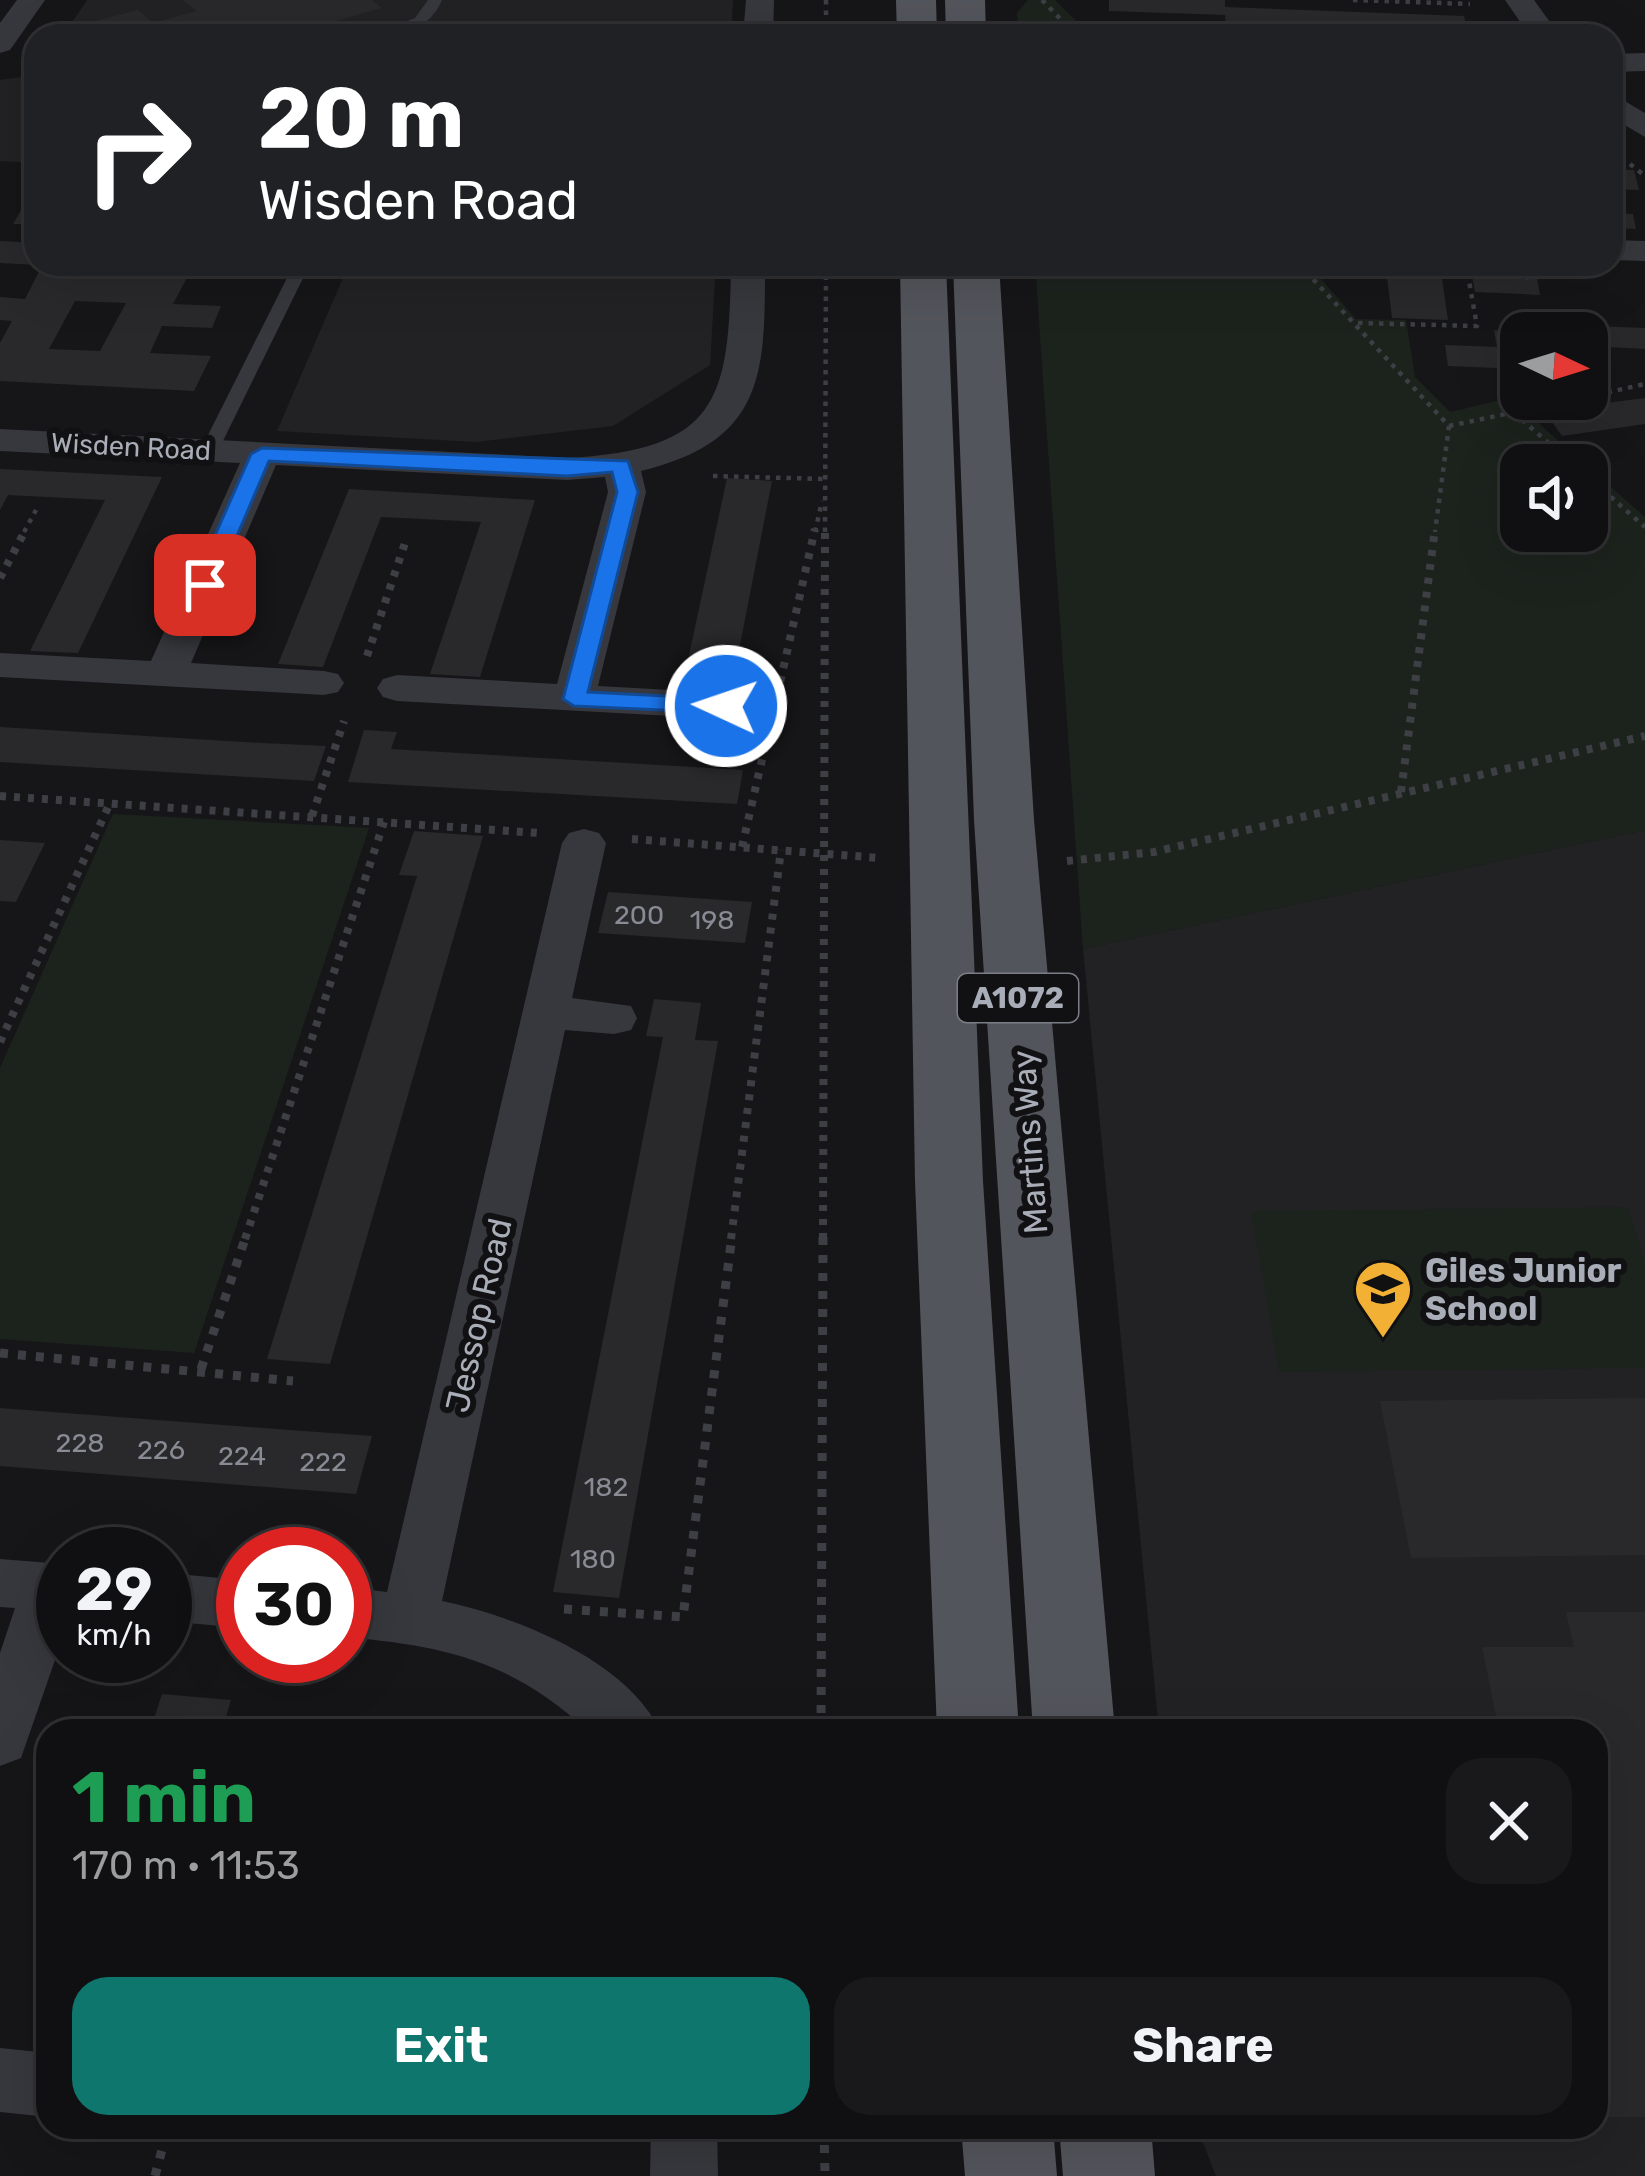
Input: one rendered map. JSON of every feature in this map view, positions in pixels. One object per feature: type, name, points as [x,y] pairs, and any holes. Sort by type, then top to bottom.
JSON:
[{"type":"main road","name":"A1072","points":[[923,276],[934,826],[960,1479],[977,1719]]},
{"type":"main road","name":"Martins Way","points":[[977,276],[1004,820],[1073,1719]]},
{"type":"main road","points":[[1008,2139],[1011,2176]]},
{"type":"main road","points":[[1106,2139],[1109,2176]]},
{"type":"street","points":[[0,44],[31,0]]},
{"type":"street","name":"Wisden Road","points":[[0,440],[622,470],[698,436],[732,404],[744,369],[748,276]]},
{"type":"street","name":"Wisden Road","points":[[166,673],[262,454]]},
{"type":"street","points":[[574,699],[627,492],[622,470]]},
{"type":"street","points":[[0,665],[324,683]]},
{"type":"street","points":[[397,688],[726,706]]},
{"type":"street","name":"Jessop Road","points":[[410,1618],[589,839]]},
{"type":"street","points":[[546,1012],[614,1018]]},
{"type":"street","points":[[0,1739],[36,1594]]},
{"type":"street","points":[[372,1614],[410,1618],[492,1640],[556,1669],[616,1719]]},
{"type":"street","points":[[0,2080],[36,2084]]},
{"type":"street","points":[[684,2139],[684,2176]]},
{"type":"lane","points":[[414,24],[432,12],[435,0]]},
{"type":"lane","points":[[209,451],[296,276]]},
{"type":"path","points":[[1042,0],[1065,24]]},
{"type":"path","points":[[1353,0],[1470,4]]},
{"type":"path","points":[[1623,163],[1630,163]]},
{"type":"path","points":[[821,1719],[826,276]]},
{"type":"path","points":[[1311,276],[1449,426],[1401,793]]},
{"type":"path","points":[[1357,323],[1477,326],[1468,276]]},
{"type":"path","points":[[1608,392],[1645,384]]},
{"type":"path","points":[[1449,426],[1500,416]]},
{"type":"path","points":[[1522,420],[1550,444]]},
{"type":"path","points":[[622,470],[825,483]]},
{"type":"path","points":[[742,847],[825,483]]},
{"type":"path","points":[[1608,494],[1645,527]]},
{"type":"path","points":[[0,578],[36,510]]},
{"type":"path","points":[[1065,861],[1154,853],[1645,736]]},
{"type":"path","points":[[0,796],[894,859]]},
{"type":"path","points":[[0,1042],[110,803]]},
{"type":"path","points":[[201,1369],[384,822]]},
{"type":"path","points":[[548,1607],[683,1617],[781,850]]},
{"type":"path","points":[[0,1353],[293,1381]]},
{"type":"path","points":[[155,2176],[164,2139]]},
{"type":"path","points":[[824,2139],[825,2176]]},
{"type":"shaded area","points":[[87,0],[733,0],[732,24],[71,24]]},
{"type":"shaded area","points":[[1028,0],[1055,0],[1079,24],[1018,24],[1017,13]]},
{"type":"shaded area","points":[[24,77],[24,162],[0,161],[0,80]]},
{"type":"shaded area","points":[[344,276],[715,276],[710,365],[613,426],[476,442],[277,431]]},
{"type":"shaded area","points":[[1036,276],[1318,276],[1356,319],[1406,320],[1415,377],[1450,412],[1500,400],[1500,420],[1535,420],[1562,444],[1500,444],[1500,552],[1608,552],[1608,484],[1645,517],[1645,830],[1083,949]]},
{"type":"shaded area","points":[[113,814],[369,828],[194,1353],[0,1339],[0,1068]]},
{"type":"shaded area","name":"Giles Junior School","points":[[1645,830],[1645,2176],[1216,2176],[1202,2139],[1608,2139],[1608,1719],[1158,1719],[1083,949]]},
{"type":"shaded area","points":[[1628,1207],[1645,1263],[1645,1368],[1279,1372],[1251,1211]]},
{"type":"building","points":[[183,0],[372,0],[382,8],[325,24],[88,23],[138,10],[153,23],[197,11]]},
{"type":"building","points":[[1109,0],[1225,0],[1225,7],[1464,16],[1466,24],[1226,24],[1225,15],[1109,11]]},
{"type":"building","points":[[1623,170],[1634,170],[1639,190],[1623,189]]},
{"type":"building","points":[[24,205],[24,224],[13,224]]},
{"type":"building","points":[[1623,214],[1633,214],[1636,229],[1623,228]]},
{"type":"building","points":[[0,241],[24,242],[24,264],[0,263]]},
{"type":"building","points":[[37,276],[188,276],[173,304],[221,306],[212,328],[162,326],[150,353],[211,356],[194,391],[0,381],[0,343],[12,321],[0,320],[0,297],[25,299]],"holes":[[[75,301],[126,303],[100,351],[49,349]]]},
{"type":"building","points":[[1387,276],[1442,276],[1448,320],[1392,318]]},
{"type":"building","points":[[1472,276],[1537,278],[1540,295],[1475,292]]},
{"type":"building","points":[[1608,327],[1645,328],[1645,349],[1608,347]]},
{"type":"building","points":[[1494,330],[1500,330],[1500,368],[1448,366],[1445,345],[1497,347]]},
{"type":"building","points":[[1645,398],[1645,424],[1562,436],[1550,420],[1608,420],[1608,403]]},
{"type":"building","points":[[0,469],[162,477],[78,653],[30,651],[105,500],[8,495],[0,510]]},
{"type":"building","points":[[727,478],[772,481],[731,691],[682,688]]},
{"type":"building","points":[[349,489],[535,500],[480,677],[430,674],[481,522],[381,517],[323,667],[278,664]]},
{"type":"building","points":[[0,727],[326,746],[314,781],[0,762]]},
{"type":"building","points":[[364,730],[397,732],[391,749],[743,770],[737,804],[348,782]]},
{"type":"building","points":[[414,831],[483,836],[330,1364],[267,1359],[417,876],[399,875]]},
{"type":"building","points":[[0,840],[45,843],[16,902],[0,901]]},
{"type":"building","points":[[608,892],[752,902],[745,943],[598,933]]},
{"type":"building","points":[[654,999],[701,1003],[695,1040],[718,1041],[619,1598],[553,1592],[663,1037],[646,1036]]},
{"type":"building","points":[[1645,1398],[1645,1555],[1411,1558],[1380,1401]]},
{"type":"building","points":[[0,1408],[372,1436],[356,1494],[0,1466]]},
{"type":"building","points":[[1566,1612],[1645,1612],[1645,2117],[1608,2117],[1608,1719],[1497,1719],[1482,1647],[1574,1647]]},
{"type":"building","points":[[162,1694],[231,1700],[225,1719],[154,1719]]},
{"type":"place","name":"Giles Junior School","points":[[1383,1340]]},
{"type":"route","points":[[205,585],[262,454],[567,469],[621,466],[627,492],[574,699],[726,706]]}]
